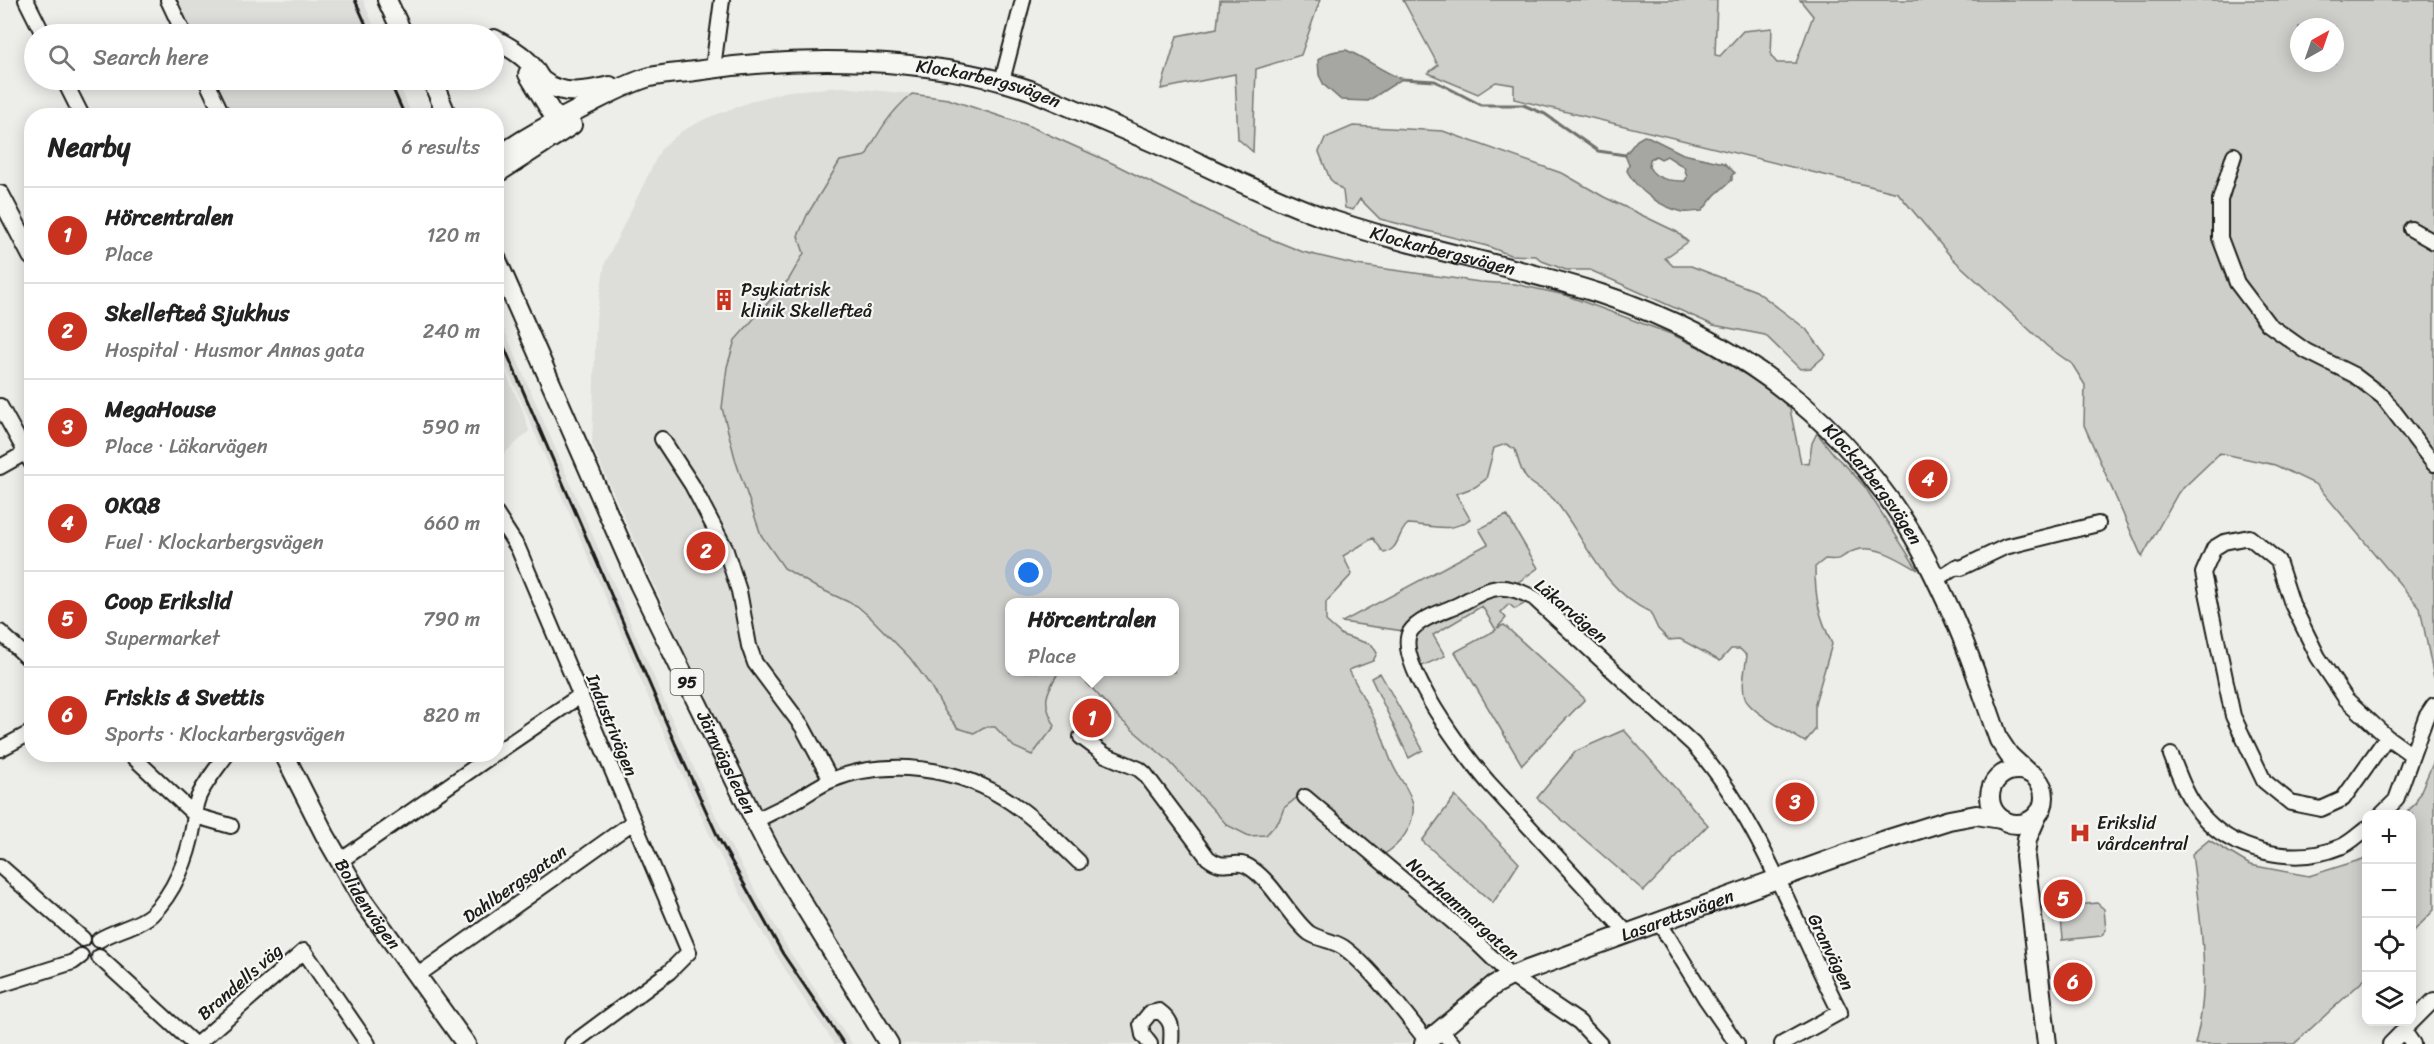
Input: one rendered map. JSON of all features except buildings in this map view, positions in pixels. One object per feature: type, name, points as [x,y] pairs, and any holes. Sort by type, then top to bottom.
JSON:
[{"type":"main road","points":[[387,0],[398,24]]},
{"type":"main road","points":[[398,0],[409,24]]},
{"type":"main road","points":[[504,45],[531,65],[559,109],[563,124]]},
{"type":"main road","points":[[504,55],[524,70],[552,113],[563,124]]},
{"type":"main road","name":"Klockarbergsvägen","points":[[504,168],[563,124],[615,91],[650,77],[760,62],[880,62],[931,67],[1002,81],[1122,129],[1320,216],[1401,241],[1489,262],[1599,293],[1673,320],[1734,353],[1788,391],[1859,460],[1884,490],[1909,527],[1950,609],[1999,740],[2009,755],[2026,771]]},
{"type":"main road","name":"Klockarbergsvägen","points":[[504,154],[563,124],[685,73]]},
{"type":"main road","points":[[542,80],[556,88],[572,92],[650,77]]},
{"type":"main road","points":[[428,90],[439,108]]},
{"type":"main road","points":[[435,90],[440,108]]},
{"type":"main road","points":[[440,90],[441,108]]},
{"type":"main road","points":[[0,195],[24,241]]},
{"type":"main road","name":"Järnvägsleden","points":[[504,266],[517,303]]},
{"type":"main road","name":"Järnvägsleden","points":[[504,275],[639,584],[755,821],[889,1044]]},
{"type":"main road","name":"Klockarbergsvägen","points":[[1993,783],[1999,757],[1999,740]]},
{"type":"main road","name":"Bolidenvägen","points":[[288,762],[363,901],[466,1044]]},
{"type":"main road","points":[[2025,857],[2018,840],[1991,806],[1990,796],[1993,783],[2011,770],[2026,771],[2036,777],[2044,790],[2043,804],[2027,839],[2025,857],[2047,1044]]},
{"type":"main road","name":"Lasarettsvägen","points":[[1949,820],[1974,806],[1993,783]]},
{"type":"main road","name":"Lasarettsvägen","points":[[1430,1039],[1494,985],[1511,976],[1876,843],[1949,820],[1976,815],[2002,820]]},
{"type":"main road","points":[[2002,820],[2021,824],[2037,816]]},
{"type":"street","points":[[26,0],[38,24]]},
{"type":"street","points":[[168,0],[179,24]]},
{"type":"street","points":[[713,68],[722,0]]},
{"type":"street","points":[[1002,81],[1023,0]]},
{"type":"street","points":[[69,90],[78,108]]},
{"type":"street","points":[[211,90],[219,108]]},
{"type":"street","points":[[2234,155],[2220,200],[2220,238],[2237,283],[2268,324],[2306,351],[2354,375],[2383,397],[2434,464]]},
{"type":"street","points":[[2411,229],[2434,242]]},
{"type":"street","points":[[0,406],[24,447]]},
{"type":"street","points":[[662,439],[692,485],[725,548],[739,591],[749,646],[755,663],[802,726],[831,780]]},
{"type":"street","points":[[0,468],[24,458]]},
{"type":"street","points":[[1935,580],[1956,567],[1961,568],[2005,547],[2097,524]]},
{"type":"street","name":"Industrivägen","points":[[504,526],[518,548],[689,952],[669,972],[590,1039]]},
{"type":"street","points":[[2387,737],[2343,799],[2321,809],[2291,803],[2264,781],[2233,716],[2203,573],[2214,548],[2223,542],[2249,537],[2278,561],[2292,604],[2318,657],[2346,699],[2387,737],[2412,754]]},
{"type":"street","name":"Läkarvägen","points":[[1628,934],[1488,782],[1450,734],[1413,670],[1406,647],[1411,632],[1423,622],[1497,586],[1516,589],[1534,598],[1693,744],[1716,769],[1738,805],[1777,880]]},
{"type":"street","points":[[0,632],[24,654]]},
{"type":"street","points":[[504,748],[581,694]]},
{"type":"street","points":[[2386,810],[2396,800],[2426,717],[2434,705]]},
{"type":"street","points":[[0,749],[24,736]]},
{"type":"street","points":[[1081,737],[1105,755],[1139,769],[1208,858],[1216,864],[1225,866],[1238,863],[1253,869],[1309,933],[1346,949],[1430,1039],[1453,1044]]},
{"type":"street","points":[[2171,755],[2187,793],[2201,815],[2229,837],[2263,853],[2304,855],[2340,847],[2362,832]]},
{"type":"street","points":[[139,762],[196,816],[231,826]]},
{"type":"street","points":[[99,940],[102,947],[99,957],[90,961],[81,956],[79,946],[83,939],[90,937],[99,940],[115,931],[135,925],[150,916],[165,900],[187,854],[197,801],[222,762]]},
{"type":"street","points":[[340,861],[483,762]]},
{"type":"street","points":[[755,821],[831,780],[883,767],[948,772],[975,781],[1026,813],[1044,827],[1079,862]]},
{"type":"street","name":"Norrhammargatan","points":[[1305,797],[1473,939],[1511,976],[1579,1022],[1600,1044]]},
{"type":"street","name":"Dahlbergsgatan","points":[[418,975],[633,822]]},
{"type":"street","points":[[0,866],[83,939]]},
{"type":"street","name":"Granvägen","points":[[1777,880],[1840,1012],[1782,1044]]},
{"type":"street","points":[[1659,922],[1706,999],[1737,1044]]},
{"type":"street","name":"Brandells väg","points":[[195,1044],[304,951],[368,1044]]},
{"type":"street","points":[[0,985],[73,962],[81,956]]},
{"type":"street","points":[[99,957],[195,1044]]},
{"type":"street","points":[[2390,1044],[2434,1000]]},
{"type":"street","points":[[1150,1044],[1143,1035],[1141,1024],[1150,1013],[1159,1011],[1170,1021],[1171,1044]]},
{"type":"street","points":[[2404,1031],[2413,1044]]},
{"type":"street","points":[[572,1044],[590,1039]]},
{"type":"shaded area","points":[[178,0],[363,0],[373,24],[189,24]]},
{"type":"shaded area","points":[[1220,0],[1320,0],[1301,55],[1256,69],[1253,152],[1238,139],[1235,74],[1161,89],[1177,36],[1217,28]]},
{"type":"shaded area","points":[[1403,0],[1717,0],[1715,55],[1720,56],[1743,31],[1772,28],[1771,56],[1777,63],[1796,63],[1813,16],[1800,0],[2434,0],[2434,678],[2420,608],[2317,485],[2275,465],[2220,453],[2178,493],[2142,557],[2084,425],[2085,385],[2072,364],[2048,347],[1952,258],[1898,193],[1514,99],[1514,85],[1496,82],[1478,94],[1428,73],[1438,65]]},
{"type":"shaded area","points":[[1346,50],[1402,79],[1368,101],[1341,100],[1324,85],[1319,75],[1318,60],[1335,51]]},
{"type":"shaded area","points":[[842,87],[912,94],[899,105],[879,130],[866,156],[840,161],[807,215],[798,236],[804,253],[789,279],[735,340],[727,367],[844,600],[871,618],[910,658],[930,685],[946,713],[984,727],[995,727],[1014,747],[1046,709],[1047,691],[1056,676],[1081,676],[1147,743],[1170,762],[1192,789],[1279,822],[1284,808],[1305,791],[1507,964],[1470,990],[1408,1044],[901,1044],[843,958],[786,858],[703,695],[592,445],[596,319],[605,263],[661,149],[682,131],[707,118],[755,100],[788,91]]},
{"type":"shaded area","points":[[220,90],[401,90],[409,108],[228,108]]},
{"type":"shaded area","points":[[912,94],[948,99],[1027,125],[1112,163],[1241,227],[1303,252],[1357,265],[1480,282],[1515,284],[1565,295],[1671,334],[1709,352],[1772,391],[1790,409],[1801,463],[1809,464],[1812,443],[1817,433],[1865,487],[1918,570],[1888,554],[1872,549],[1856,550],[1840,558],[1825,559],[1815,567],[1819,607],[1832,644],[1815,703],[1815,730],[1805,742],[1762,716],[1748,704],[1743,688],[1747,656],[1740,649],[1731,649],[1720,661],[1680,639],[1669,640],[1658,629],[1650,612],[1633,603],[1607,578],[1553,499],[1527,479],[1521,469],[1515,449],[1506,444],[1494,448],[1486,479],[1475,487],[1456,494],[1470,519],[1463,524],[1440,528],[1408,524],[1393,548],[1384,553],[1373,538],[1343,556],[1352,574],[1326,602],[1326,621],[1342,635],[1372,645],[1377,653],[1373,661],[1349,670],[1379,728],[1392,763],[1413,805],[1412,820],[1405,834],[1383,855],[1305,791],[1284,808],[1279,821],[1266,835],[1249,836],[1227,825],[1170,762],[1120,719],[1081,676],[1179,676],[1179,598],[1005,598],[1005,676],[1056,676],[1047,699],[1048,711],[1055,726],[1032,755],[1014,747],[995,727],[984,727],[974,733],[958,728],[910,658],[871,618],[857,606],[814,586],[784,568],[761,535],[736,462],[722,408],[727,367],[735,340],[789,279],[804,253],[798,236],[807,215],[840,161],[866,156],[886,122]]},
{"type":"shaded area","points":[[1353,126],[1443,131],[1564,174],[1604,197],[1677,232],[1688,242],[1665,258],[1673,266],[1691,266],[1756,291],[1806,329],[1826,355],[1811,368],[1800,369],[1765,335],[1713,325],[1590,270],[1566,270],[1542,261],[1536,256],[1510,255],[1487,246],[1380,219],[1360,199],[1353,210],[1345,208],[1343,191],[1330,179],[1319,152],[1325,138]]},
{"type":"shaded area","points":[[1644,136],[1649,137],[1683,154],[1724,163],[1735,173],[1732,175],[1732,180],[1702,211],[1674,210],[1643,191],[1627,171],[1629,165],[1625,155],[1637,140]],"holes":[[[1656,156],[1661,159],[1667,156],[1684,167],[1687,177],[1685,181],[1669,180],[1656,175],[1649,167],[1650,159]]]},
{"type":"shaded area","points":[[504,330],[681,740],[725,836],[789,951],[852,1044],[835,1044],[799,992],[752,915],[713,842],[504,361]]},
{"type":"shaded area","points":[[504,370],[522,408],[529,431],[504,454]]},
{"type":"shaded area","points":[[1507,515],[1538,568],[1510,588],[1534,598],[1515,609],[1509,604],[1501,612],[1506,618],[1497,628],[1504,625],[1585,699],[1522,765],[1455,652],[1496,630],[1482,606],[1433,635],[1445,656],[1413,670],[1410,632],[1342,622],[1488,544],[1479,529]]},
{"type":"shaded area","points":[[1380,673],[1423,750],[1409,758],[1371,678]]},
{"type":"shaded area","points":[[1624,730],[1708,825],[1644,891],[1537,798],[1576,751]]},
{"type":"shaded area","points":[[2434,761],[2434,910],[2416,929],[2416,810],[2409,810],[2415,804]]},
{"type":"shaded area","points":[[1455,796],[1519,863],[1493,903],[1422,841]]},
{"type":"shaded area","points":[[2209,840],[2250,865],[2309,876],[2362,859],[2362,982],[2294,1044],[2195,1044],[2200,1021],[2204,973],[2201,925],[2192,854]]},
{"type":"shaded area","points":[[2097,903],[2104,909],[2106,930],[2101,936],[2062,940],[2060,911],[2056,907]]},
{"type":"waterway","points":[[1402,79],[1435,81],[1481,105],[1523,105],[1545,114],[1598,151],[1625,155]]},
{"type":"railway","points":[[355,0],[366,24]]},
{"type":"railway","points":[[393,90],[401,108]]},
{"type":"railway","points":[[504,347],[675,743],[719,839],[783,954],[844,1044]]},
{"type":"place","name":"Psykiatrisk klinik Skellefteå","points":[[724,300]]},
{"type":"place","name":"OKQ8","points":[[1928,479]]},
{"type":"place","name":"Skellefteå Sjukhus","points":[[706,551]]},
{"type":"place","name":"Hörcentralen","points":[[1092,718]]},
{"type":"place","name":"MegaHouse","points":[[1795,802]]},
{"type":"place","name":"Erikslid vårdcentral","points":[[2080,833]]},
{"type":"place","name":"Coop Erikslid","points":[[2063,899]]},
{"type":"place","name":"Friskis & Svettis","points":[[2073,982]]}]
